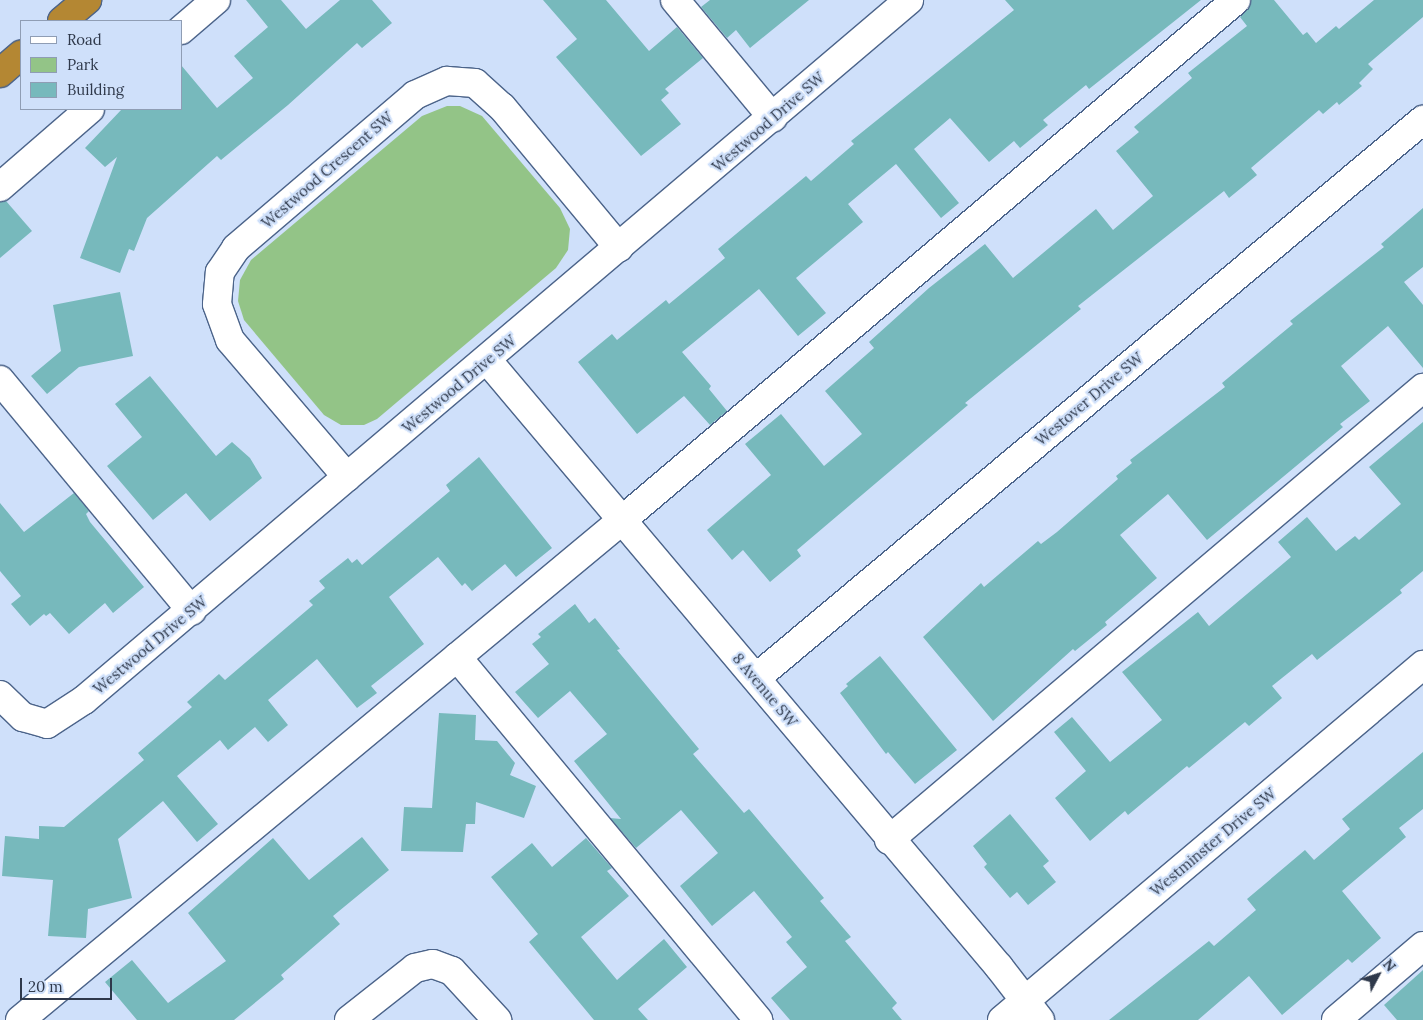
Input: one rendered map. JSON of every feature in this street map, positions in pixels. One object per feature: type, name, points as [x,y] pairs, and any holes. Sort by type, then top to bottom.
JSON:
[{"type":"highway","points":[[63,20],[87,0]]},
{"type":"highway","points":[[0,73],[20,56]]},
{"type":"street","points":[[182,29],[216,0]]},
{"type":"street","points":[[675,0],[773,118]]},
{"type":"street","name":"Westwood Drive SW","points":[[0,695],[23,717],[47,724],[84,700],[192,611],[347,477],[488,361],[910,0]]},
{"type":"street","points":[[20,1020],[621,522],[1236,0]]},
{"type":"street","name":"Westwood Crescent SW","points":[[347,477],[230,340],[217,304],[220,272],[236,248],[415,95],[447,81],[475,83],[502,107],[619,248]]},
{"type":"street","points":[[0,187],[89,110]]},
{"type":"street","name":"Westover Drive SW","points":[[756,678],[1423,120]]},
{"type":"street","name":"8 Avenue SW","points":[[488,361],[621,522],[756,678],[889,840],[1033,1010]]},
{"type":"street","points":[[0,380],[192,611]]},
{"type":"street","points":[[889,840],[1423,388]]},
{"type":"street","points":[[457,657],[758,1020]]},
{"type":"street","name":"Westminster Drive SW","points":[[1002,1020],[1033,1010],[1423,665]]},
{"type":"street","points":[[1336,1020],[1423,946]]},
{"type":"street","points":[[349,1020],[415,968],[433,964],[452,971],[497,1020]]},
{"type":"green space","points":[[447,106],[460,106],[482,116],[560,208],[570,229],[568,250],[556,268],[377,419],[364,425],[341,425],[324,415],[244,320],[238,301],[240,280],[251,260],[422,116]]},
{"type":"building","points":[[246,0],[281,0],[306,29],[340,0],[372,0],[392,23],[362,48],[357,43],[288,105],[221,160],[217,156],[147,218],[134,251],[129,249],[120,273],[80,258],[117,157],[105,167],[85,148],[121,110],[182,110],[182,66],[217,108],[253,78],[234,56],[268,27]]},
{"type":"building","points":[[543,0],[606,0],[649,51],[677,27],[703,58],[665,89],[669,93],[661,100],[681,124],[641,156],[556,57],[577,39]]},
{"type":"building","points":[[710,0],[809,0],[750,48],[736,30],[727,38],[701,7]]},
{"type":"building","points":[[1005,0],[1201,0],[1089,89],[1086,85],[1043,120],[1048,125],[1020,148],[1014,141],[989,162],[950,118],[914,149],[959,203],[941,218],[896,164],[848,204],[863,222],[796,278],[826,313],[798,336],[759,289],[682,352],[711,386],[709,389],[727,411],[710,425],[684,396],[637,434],[578,362],[612,334],[617,340],[666,300],[669,304],[725,258],[718,249],[806,176],[811,181],[854,144],[851,141],[1014,10]]},
{"type":"building","points":[[1251,0],[1274,0],[1303,35],[1307,32],[1316,43],[1336,26],[1339,29],[1374,0],[1423,0],[1423,17],[1368,64],[1373,69],[1359,83],[1362,86],[1339,105],[1337,102],[1323,114],[1319,110],[1251,168],[1257,175],[1229,198],[1224,191],[1078,306],[1081,309],[965,403],[968,405],[797,550],[801,556],[770,582],[743,550],[732,560],[707,530],[771,475],[745,444],[781,414],[824,466],[862,434],[825,391],[874,348],[869,342],[929,288],[985,244],[1013,278],[1096,209],[1113,230],[1153,196],[1116,151],[1139,132],[1134,127],[1192,78],[1188,73],[1247,26],[1240,17],[1250,6]]},
{"type":"building","points":[[6,201],[32,231],[0,258],[0,202]]},
{"type":"building","points":[[1423,208],[1423,267],[1404,282],[1423,305],[1423,368],[1388,326],[1341,366],[1370,401],[1340,424],[1343,427],[1207,540],[1168,494],[1120,535],[1157,578],[1105,622],[1107,625],[1075,651],[1073,649],[993,721],[923,637],[981,583],[984,587],[1038,541],[1041,544],[1057,532],[1118,479],[1116,476],[1132,463],[1130,460],[1225,387],[1222,383],[1293,324],[1290,321],[1384,247],[1381,244]]},
{"type":"building","points":[[120,292],[133,356],[79,367],[47,394],[31,376],[61,351],[53,305]]},
{"type":"building","points":[[150,376],[216,456],[232,442],[250,458],[262,478],[210,521],[186,493],[153,520],[107,466],[142,437],[115,404]]},
{"type":"building","points":[[1423,422],[1423,571],[1400,590],[1402,593],[1317,660],[1312,654],[1272,686],[1282,698],[1249,726],[1245,722],[1189,768],[1187,766],[1128,815],[1125,811],[1090,841],[1055,798],[1086,771],[1054,732],[1072,717],[1110,762],[1162,720],[1122,672],[1198,612],[1209,626],[1291,557],[1278,542],[1307,517],[1336,551],[1355,536],[1359,540],[1401,504],[1369,467]]},
{"type":"building","points":[[479,457],[552,548],[516,577],[505,564],[472,591],[465,583],[462,586],[438,557],[389,597],[424,644],[371,686],[377,693],[357,708],[317,659],[268,700],[288,725],[268,742],[255,727],[228,750],[220,740],[177,776],[218,824],[197,842],[163,801],[118,839],[132,898],[88,909],[86,938],[48,936],[53,880],[2,876],[5,836],[39,839],[39,826],[64,827],[144,760],[138,753],[192,707],[187,702],[219,674],[225,680],[313,605],[309,601],[325,588],[319,581],[348,558],[352,563],[357,559],[362,565],[450,491],[446,485]]},
{"type":"building","points":[[74,493],[89,511],[86,514],[90,522],[144,587],[113,613],[105,603],[69,634],[50,613],[46,616],[44,614],[30,626],[11,604],[21,596],[0,571],[0,503],[24,532]]},
{"type":"building","points":[[575,604],[589,623],[595,618],[620,649],[617,650],[699,749],[693,754],[744,813],[749,809],[824,898],[820,901],[851,937],[845,941],[897,1003],[892,1008],[902,1020],[790,1020],[771,998],[807,967],[786,942],[792,937],[754,891],[712,926],[680,886],[718,853],[681,810],[636,848],[610,818],[621,819],[574,761],[607,734],[570,691],[538,718],[515,692],[549,664],[532,644],[541,637],[538,634]]},
{"type":"building","points":[[880,656],[957,750],[915,784],[888,752],[886,754],[840,693],[848,686],[846,684]]},
{"type":"building","points":[[439,713],[476,715],[475,740],[497,741],[515,763],[510,775],[536,786],[524,818],[476,802],[475,824],[466,824],[463,852],[401,851],[404,807],[432,808]]},
{"type":"building","points":[[1423,752],[1423,809],[1399,828],[1406,837],[1342,891],[1381,938],[1352,963],[1348,959],[1282,1015],[1249,976],[1198,1020],[1109,1020],[1209,941],[1214,946],[1256,910],[1247,899],[1305,850],[1314,860],[1350,829],[1342,819]]},
{"type":"building","points":[[1010,814],[1049,861],[1043,866],[1056,882],[1028,905],[1017,892],[1010,898],[984,867],[987,864],[973,846]]},
{"type":"building","points":[[362,837],[389,870],[333,916],[340,924],[281,975],[284,979],[234,1020],[137,1020],[105,982],[132,960],[168,1003],[226,961],[188,913],[273,838],[309,880]]},
{"type":"building","points":[[586,838],[612,868],[607,871],[629,896],[581,937],[617,980],[664,939],[687,967],[638,1009],[648,1020],[594,1020],[529,942],[538,934],[491,877],[532,843],[552,867]]},
{"type":"building","points":[[1423,970],[1423,1020],[1397,1020],[1384,1005]]}]
